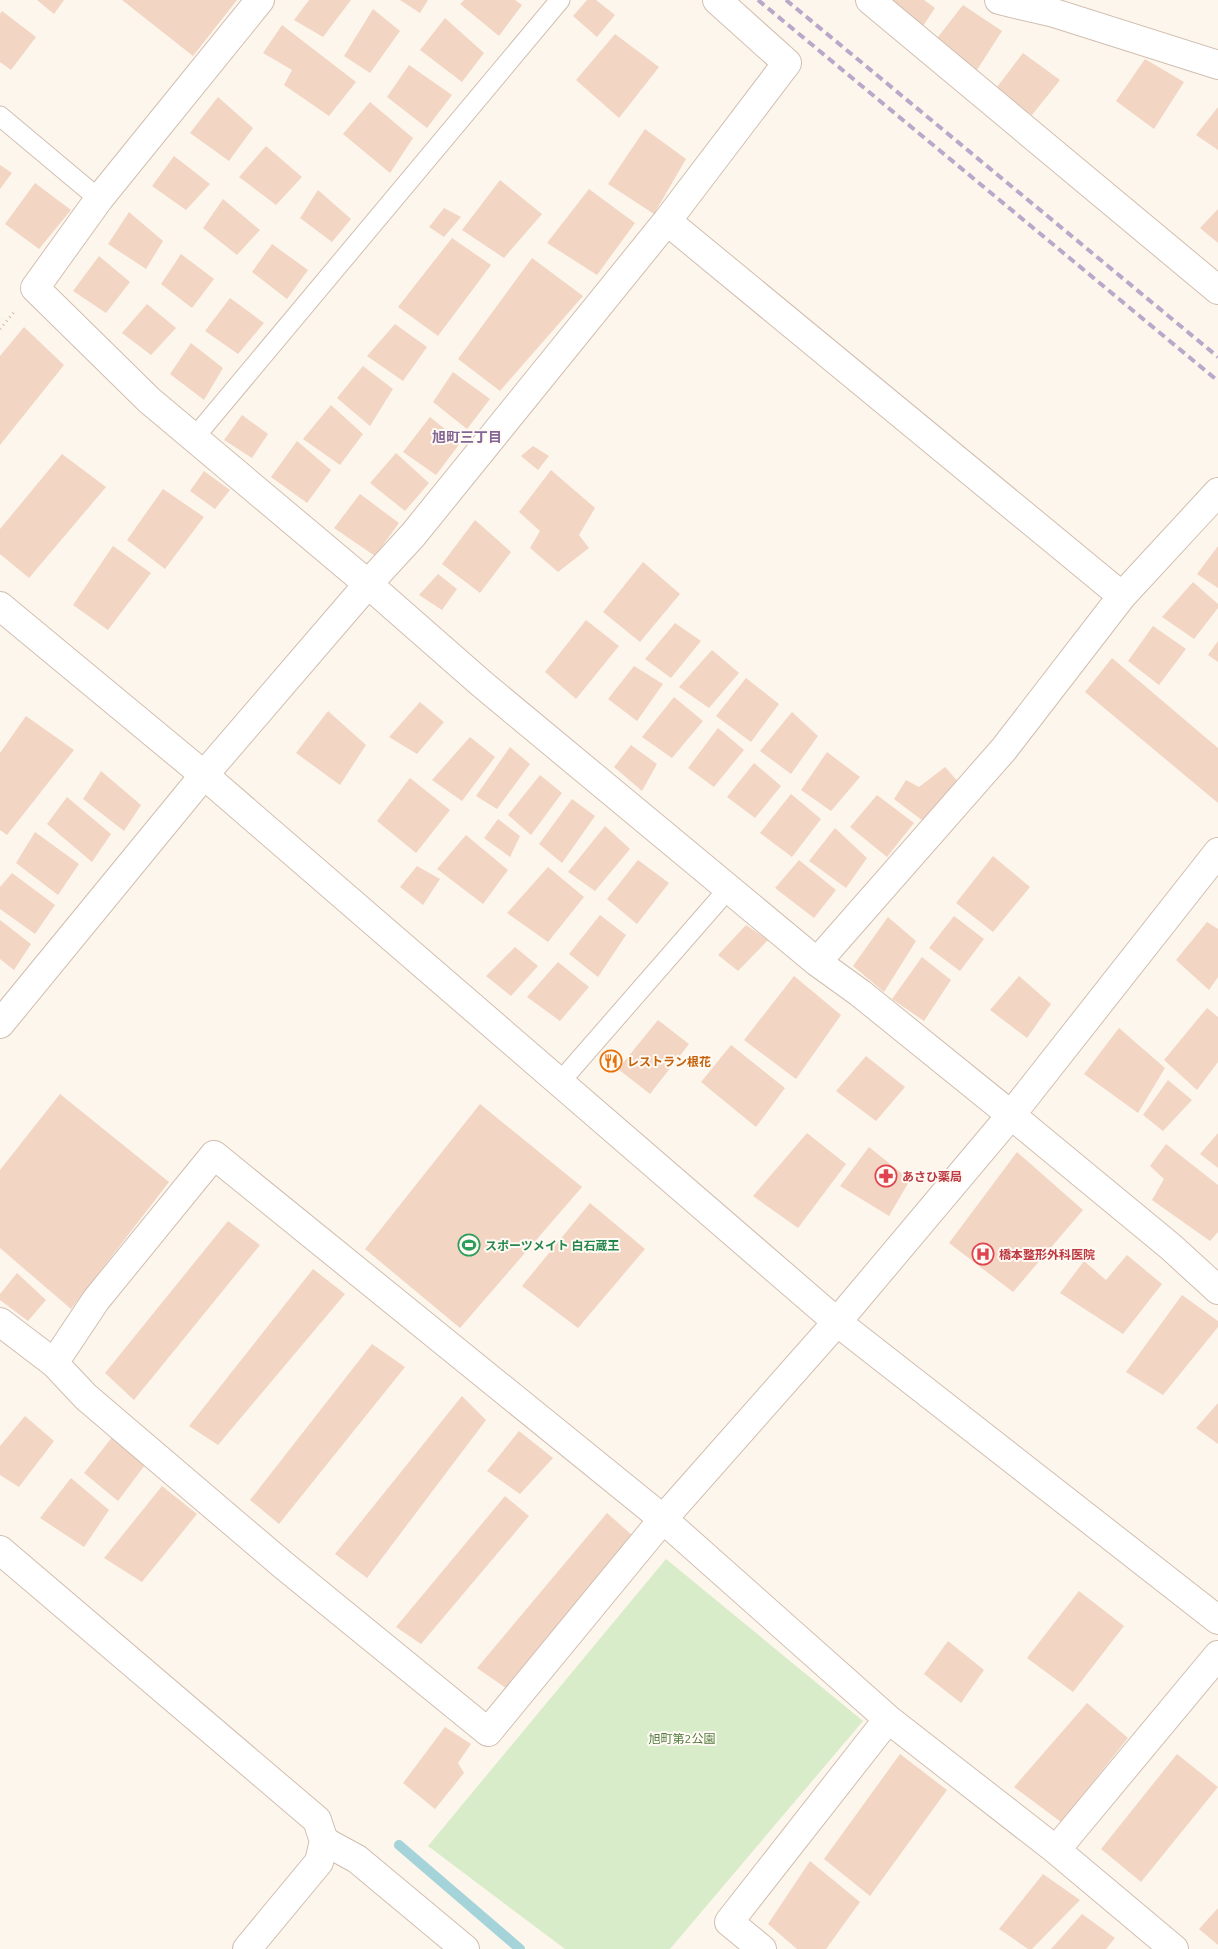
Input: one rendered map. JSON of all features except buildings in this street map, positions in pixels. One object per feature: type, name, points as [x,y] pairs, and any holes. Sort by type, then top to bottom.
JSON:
[{"type":"street","points":[[260,0],[99,199],[35,288],[149,400],[368,584],[482,684],[817,962],[860,993],[1171,1247],[1214,1277]]},
{"type":"street","points":[[5,1009],[368,584],[413,535],[668,221],[787,63],[717,0]]},
{"type":"street","points":[[870,0],[1218,290]]},
{"type":"street","points":[[998,0],[1054,13],[1218,65]]},
{"type":"street","points":[[668,221],[1122,596]]},
{"type":"street","points":[[817,962],[1004,749],[1122,596],[1218,492]]},
{"type":"street","points":[[0,606],[204,775],[837,1322],[1218,1620]]},
{"type":"street","points":[[0,1322],[54,1363],[86,1397],[274,1558],[488,1732],[662,1519],[837,1322],[1011,1115],[1218,852]]},
{"type":"street","points":[[54,1363],[96,1300],[214,1155],[662,1519],[888,1719],[1056,1850],[1174,1949]]},
{"type":"street","points":[[0,1550],[317,1820],[324,1840],[319,1862],[247,1949]]},
{"type":"street","points":[[1056,1850],[1218,1655]]},
{"type":"street","points":[[762,1949],[729,1922],[888,1719]]},
{"type":"street","points":[[324,1840],[357,1859],[465,1949]]},
{"type":"lane","points":[[194,438],[560,0]]},
{"type":"lane","points":[[0,116],[99,199]]},
{"type":"lane","points":[[560,1082],[729,888]]},
{"type":"green space","name":"旭町第2公園","points":[[666,1559],[863,1721],[670,1949],[565,1949],[428,1846]]},
{"type":"waterway","points":[[399,1845],[520,1949]]},
{"type":"railway","points":[[758,0],[1218,381]]},
{"type":"railway","points":[[786,0],[1218,357]]},
{"type":"place","name":"レストラン根花","points":[[611,1061]]},
{"type":"place","name":"あさひ薬局","points":[[886,1176]]},
{"type":"place","name":"スポーツメイト 白石蔵王","points":[[469,1245]]},
{"type":"place","name":"橋本整形外科医院","points":[[983,1254]]},
{"type":"district","name":"旭町三丁目","points":[[467,437]]}]
